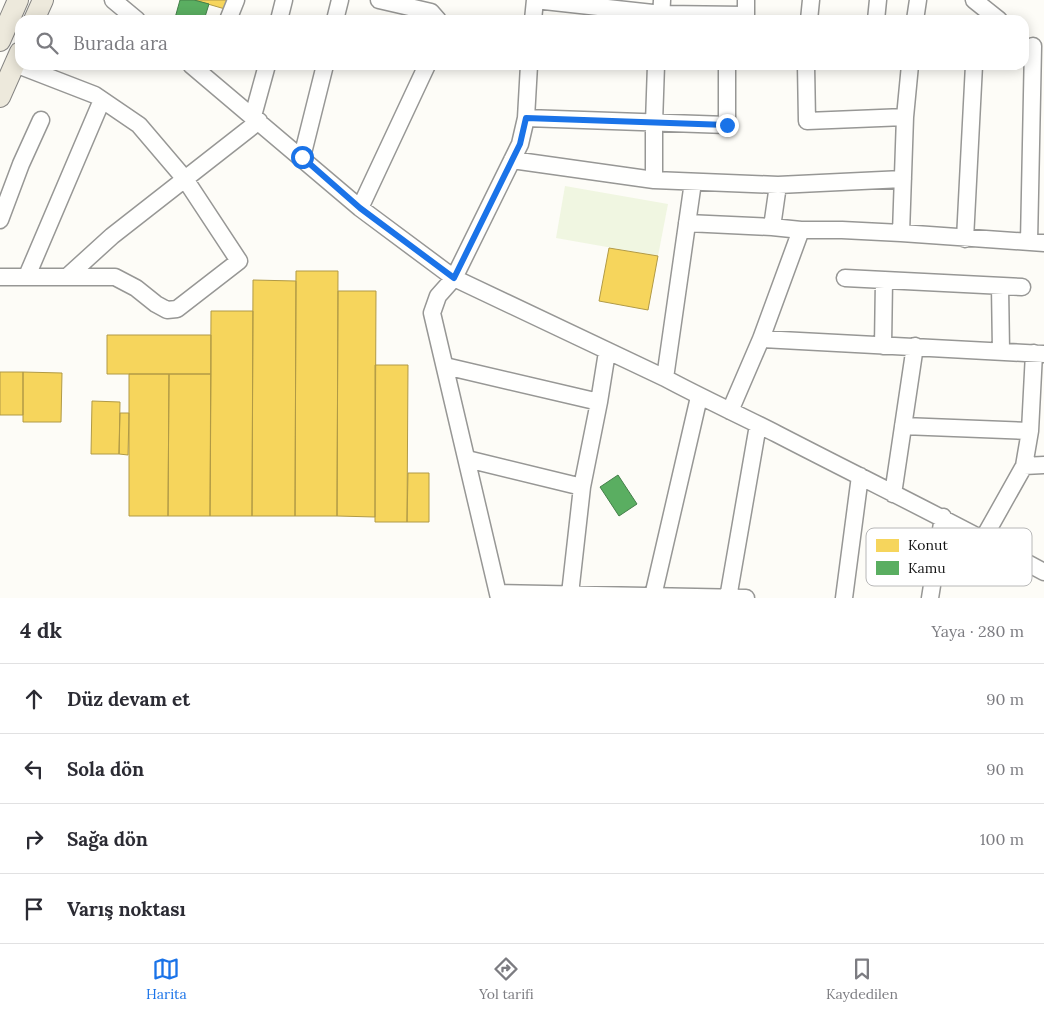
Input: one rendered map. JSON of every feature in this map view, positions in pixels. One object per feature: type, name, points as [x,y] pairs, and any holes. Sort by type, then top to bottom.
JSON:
[{"type":"main road","points":[[0,41],[18,0]]},
{"type":"main road","points":[[36,15],[43,0]]},
{"type":"main road","points":[[0,97],[15,63]]},
{"type":"street","points":[[113,0],[131,15]]},
{"type":"street","points":[[230,15],[236,0]]},
{"type":"street","points":[[280,15],[284,0]]},
{"type":"street","points":[[337,15],[340,0]]},
{"type":"street","points":[[379,0],[400,2],[430,12],[433,15]]},
{"type":"street","points":[[533,15],[535,0],[662,11],[746,12]]},
{"type":"street","points":[[810,15],[811,0]]},
{"type":"street","points":[[876,15],[878,0]]},
{"type":"street","points":[[916,15],[918,0]]},
{"type":"street","points":[[975,1],[976,15]]},
{"type":"street","points":[[975,1],[993,15]]},
{"type":"street","points":[[687,222],[801,230],[901,233],[1037,243],[1034,47]]},
{"type":"street","points":[[0,277],[115,277],[136,288],[166,310],[177,309],[239,261],[185,179],[139,125],[96,96],[42,70]]},
{"type":"street","points":[[207,70],[256,119],[360,208],[454,278],[665,378],[699,397],[963,528]]},
{"type":"street","points":[[68,276],[112,236],[185,179],[256,119],[265,70]]},
{"type":"street","points":[[302,157],[324,70]]},
{"type":"street","points":[[360,208],[425,70]]},
{"type":"street","points":[[529,70],[526,118],[520,144],[454,278],[438,296],[432,313],[499,595],[570,594],[746,598]]},
{"type":"street","points":[[654,180],[656,70]]},
{"type":"street","points":[[526,118],[727,125],[727,70]]},
{"type":"street","points":[[806,70],[807,121],[905,117]]},
{"type":"street","points":[[901,233],[905,117],[910,70]]},
{"type":"street","points":[[965,239],[974,70]]},
{"type":"street","points":[[27,276],[102,100]]},
{"type":"street","points":[[0,220],[21,164],[41,120]]},
{"type":"street","points":[[512,160],[654,180],[693,182],[778,185],[903,180]]},
{"type":"street","points":[[665,378],[693,182]]},
{"type":"street","points":[[772,227],[778,185]]},
{"type":"street","points":[[730,411],[761,339],[801,230]]},
{"type":"street","points":[[845,278],[1022,287]]},
{"type":"street","points":[[883,346],[884,280]]},
{"type":"street","points":[[1000,286],[1001,351]]},
{"type":"street","points":[[761,339],[1039,353],[1038,399],[1024,466],[989,528]]},
{"type":"street","points":[[893,494],[915,346]]},
{"type":"street","points":[[570,594],[582,487],[607,352]]},
{"type":"street","points":[[445,366],[599,402]]},
{"type":"street","points":[[653,596],[699,397]]},
{"type":"street","points":[[728,598],[758,425]]},
{"type":"street","points":[[903,426],[1030,431]]},
{"type":"street","points":[[467,459],[582,487]]},
{"type":"street","points":[[1024,466],[1044,465]]},
{"type":"street","points":[[844,598],[860,476]]},
{"type":"street","points":[[941,528],[943,517]]},
{"type":"street","points":[[1032,566],[1044,572]]},
{"type":"green space","points":[[565,186],[668,204],[658,256],[556,238]]},
{"type":"building: Konut","points":[[194,0],[228,0],[225,9]]},
{"type":"building: Konut","points":[[609,248],[658,256],[648,310],[599,301]]},
{"type":"building: Konut","points":[[296,271],[338,271],[337,516],[295,516]]},
{"type":"building: Konut","points":[[253,280],[296,281],[295,516],[252,516]]},
{"type":"building: Konut","points":[[338,291],[376,291],[375,517],[337,516]]},
{"type":"building: Konut","points":[[211,311],[253,311],[252,516],[210,516]]},
{"type":"building: Konut","points":[[107,335],[211,335],[211,374],[107,374]]},
{"type":"building: Konut","points":[[375,365],[408,365],[407,522],[375,522]]},
{"type":"building: Konut","points":[[0,372],[23,372],[23,415],[0,415]]},
{"type":"building: Konut","points":[[23,372],[62,373],[61,422],[23,422]]},
{"type":"building: Konut","points":[[129,374],[169,374],[168,516],[129,516]]},
{"type":"building: Konut","points":[[169,374],[211,374],[210,516],[168,516]]},
{"type":"building: Konut","points":[[92,401],[120,402],[119,454],[91,454]]},
{"type":"building: Konut","points":[[120,413],[129,413],[128,455],[119,454]]},
{"type":"building: Konut","points":[[408,473],[429,473],[429,522],[407,522]]},
{"type":"building: Kamu","points":[[180,0],[194,0],[209,4],[206,15],[176,15]]},
{"type":"building: Kamu","points":[[618,475],[637,504],[619,516],[600,487]]},
{"type":"route","points":[[302,157],[360,208],[454,278],[520,144],[526,118],[727,125]]}]
